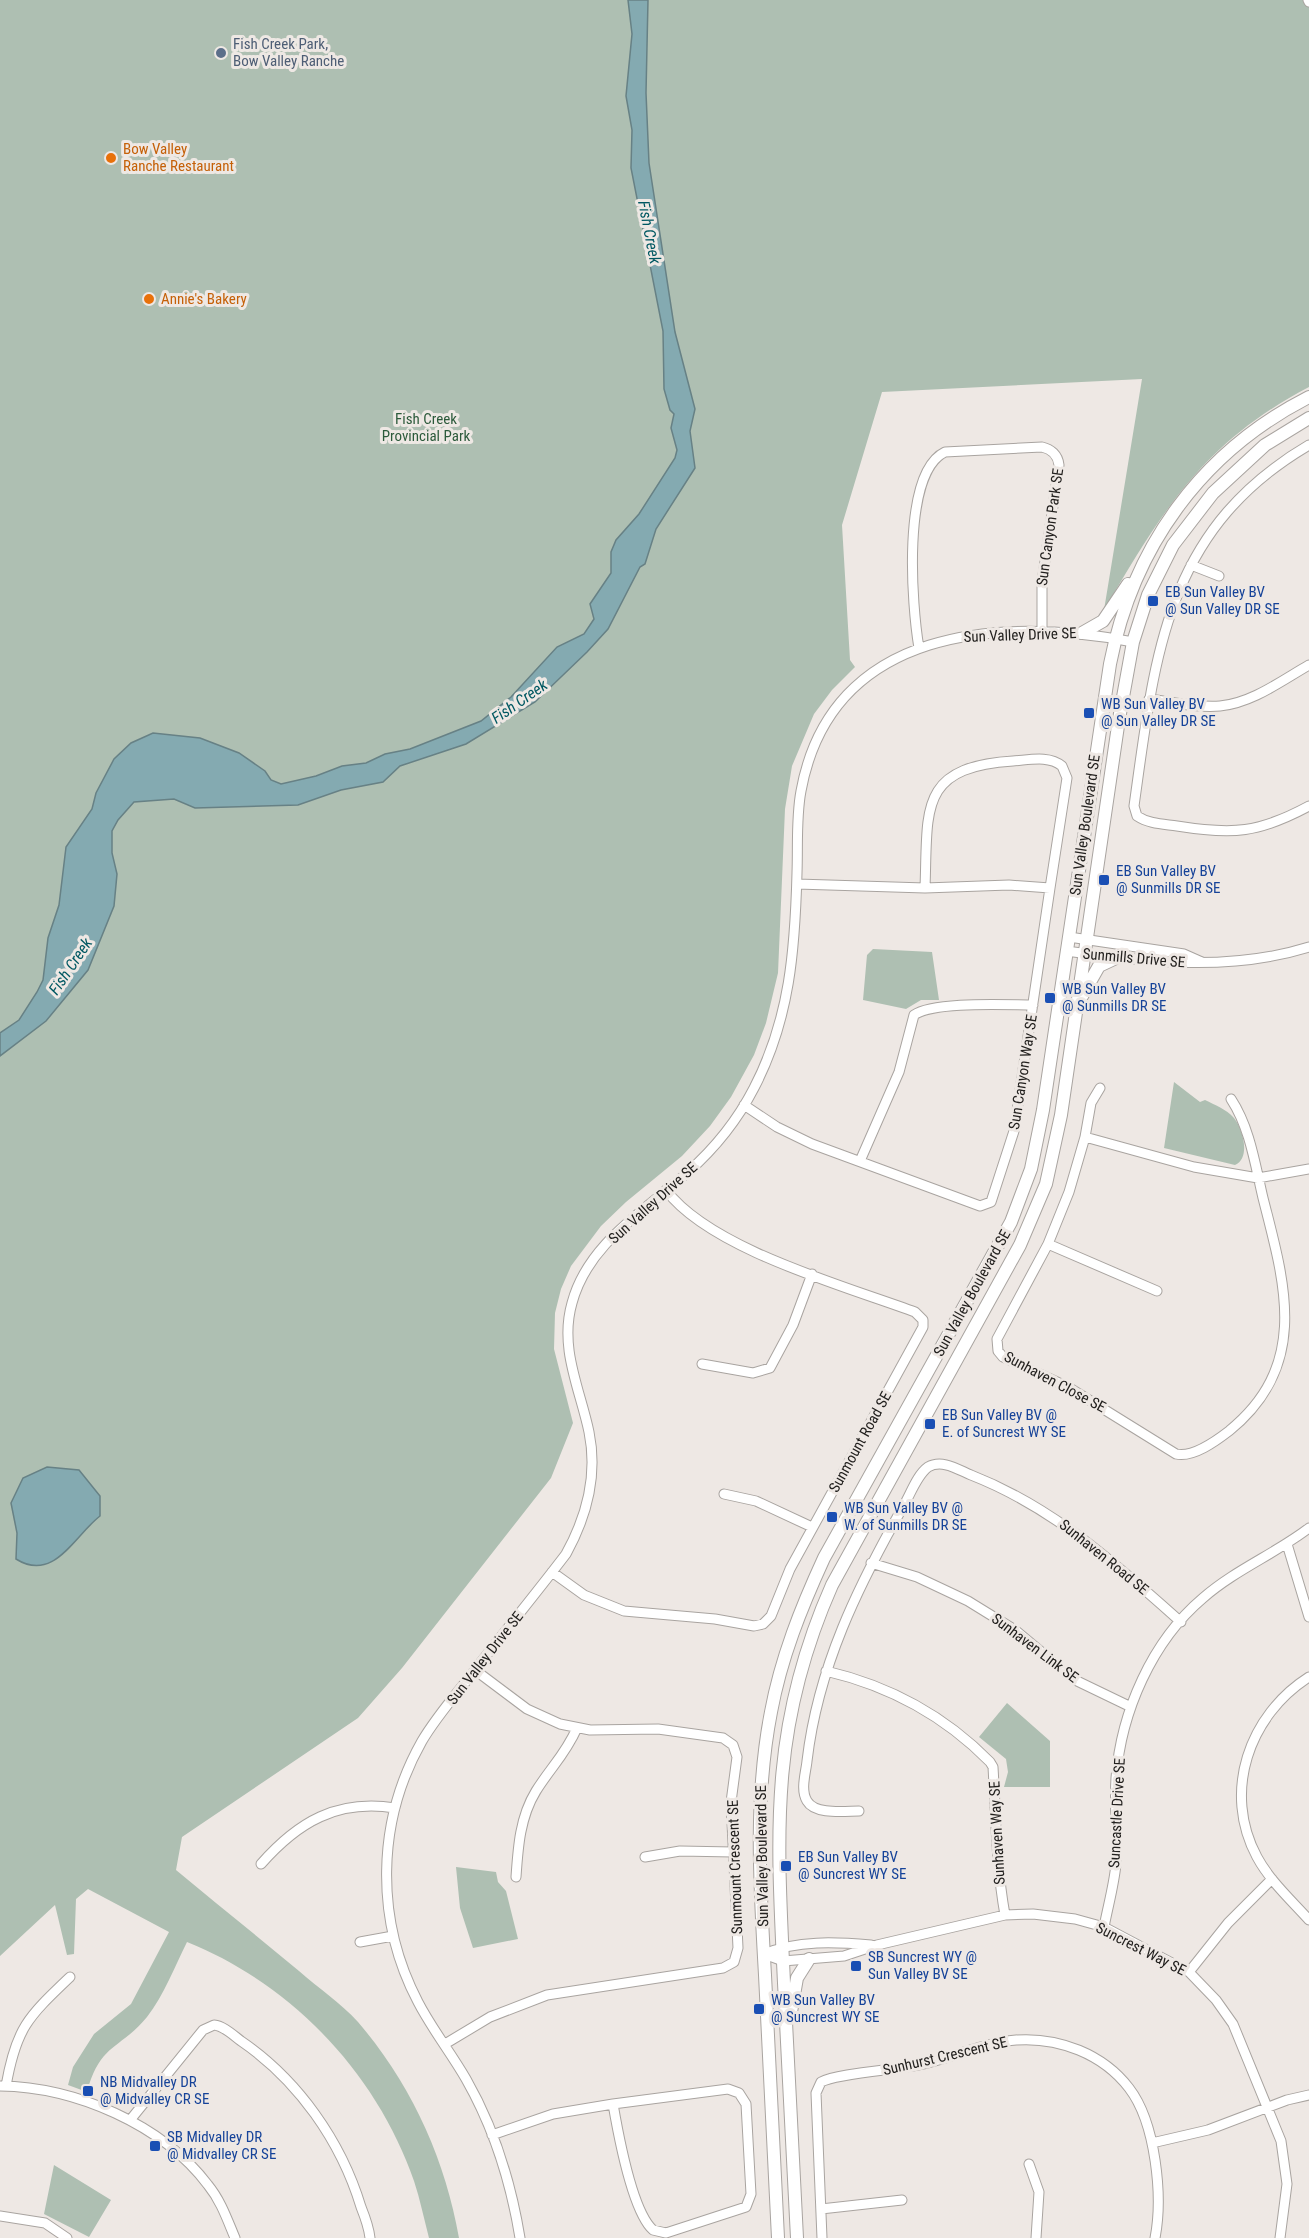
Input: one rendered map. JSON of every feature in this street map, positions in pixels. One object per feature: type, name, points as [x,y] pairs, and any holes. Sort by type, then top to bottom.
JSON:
[{"type":"main road","name":"Sun Valley Boulevard SE","points":[[778,2238],[759,1844],[761,1785],[771,1712],[788,1647],[804,1602],[828,1551],[1019,1204],[1040,1130],[1115,639],[1138,571],[1167,520],[1208,471],[1259,427],[1309,397]]},
{"type":"main road","name":"Sun Valley Boulevard SE","points":[[797,2238],[778,1839],[780,1780],[791,1704],[808,1644],[828,1593],[852,1545],[1014,1256],[1046,1184],[1056,1143],[1078,1005],[1111,769],[1141,614],[1173,545],[1199,510],[1250,458],[1284,432],[1309,418]]},
{"type":"main road","points":[[1082,633],[1108,615],[1138,571]]},
{"type":"main road","points":[[1078,1005],[1100,966],[1116,958]]},
{"type":"main road","points":[[787,2043],[795,1986],[809,1959]]},
{"type":"street","points":[[1309,445],[1270,472],[1241,500],[1214,531],[1191,565],[1167,620],[1149,699],[1134,806],[1137,816],[1145,822],[1191,829],[1237,831],[1274,824],[1309,806]]},
{"type":"street","name":"Sun Canyon Park SE","points":[[919,648],[912,583],[914,525],[921,492],[932,463],[941,453],[1042,447],[1049,449],[1058,458],[1059,465],[1042,582],[1042,632]]},
{"type":"street","points":[[1191,565],[1219,576]]},
{"type":"street","name":"Sun Valley Drive SE","points":[[520,2238],[513,2198],[492,2135],[468,2082],[419,2004],[404,1973],[393,1936],[388,1904],[387,1866],[395,1808],[423,1740],[566,1554],[580,1526],[590,1497],[593,1472],[589,1429],[568,1352],[568,1327],[572,1303],[587,1269],[607,1243],[636,1214],[702,1159],[744,1105],[769,1057],[786,1004],[795,946],[801,793],[817,741],[840,704],[860,683],[882,666],[919,648],[967,635],[1082,633],[1134,642]]},
{"type":"street","points":[[1149,699],[1207,706],[1236,703],[1255,696],[1309,665]]},
{"type":"street","name":"Sun Canyon Way SE","points":[[744,1105],[777,1127],[812,1144],[976,1205],[984,1206],[991,1202],[1014,1131],[1067,778],[1062,766],[1046,759],[979,764],[963,769],[946,782],[933,800],[928,817],[925,888]]},
{"type":"street","points":[[797,884],[925,888],[987,884],[1050,888]]},
{"type":"street","name":"Sunmills Drive SE","points":[[1069,937],[1184,954],[1202,962]]},
{"type":"street","name":"Sunmills Drive SE","points":[[1066,951],[1186,964],[1254,960],[1309,947]]},
{"type":"street","points":[[860,1161],[899,1072],[914,1015],[921,1011],[958,1006],[1033,1005]]},
{"type":"street","name":"Sunhaven Close SE","points":[[1100,1088],[1091,1103],[1069,1192],[1048,1244],[997,1339],[1000,1354],[1104,1407],[1171,1452],[1181,1455],[1190,1454],[1226,1433],[1251,1413],[1268,1391],[1283,1356],[1287,1333],[1284,1280],[1258,1178]]},
{"type":"street","points":[[1231,1099],[1240,1113],[1248,1134],[1258,1178]]},
{"type":"street","points":[[1084,1137],[1194,1167],[1258,1178],[1309,1169]]},
{"type":"street","name":"Sunmount Road SE","points":[[552,1572],[584,1595],[624,1611],[715,1619],[760,1626],[771,1616],[790,1569],[924,1323],[915,1312],[812,1274],[714,1233],[689,1215],[666,1190]]},
{"type":"street","points":[[1048,1244],[1157,1291]]},
{"type":"street","points":[[702,1364],[753,1373],[770,1368],[792,1325],[812,1274]]},
{"type":"street","name":"Sunhaven Road SE","points":[[859,1811],[817,1809],[809,1804],[804,1790],[808,1749],[826,1671],[847,1613],[871,1563],[924,1470],[931,1465],[940,1463],[1003,1489],[1050,1515],[1111,1559],[1181,1622]]},
{"type":"street","points":[[724,1494],[756,1501],[812,1527]]},
{"type":"street","name":"Suncastle Drive SE","points":[[1104,1927],[1116,1867],[1118,1762],[1131,1707],[1152,1662],[1201,1599],[1233,1575],[1287,1544],[1309,1528]]},
{"type":"street","points":[[1287,1544],[1309,1617]]},
{"type":"street","name":"Sunhaven Link SE","points":[[871,1563],[917,1577],[968,1601],[1015,1630],[1076,1680],[1131,1707]]},
{"type":"street","name":"Sunmount Crescent SE","points":[[445,2044],[490,2017],[547,1995],[723,1968],[732,1964],[736,1959],[738,1948],[731,1802],[737,1757],[728,1741],[658,1729],[577,1728],[545,1718],[527,1709],[475,1670]]},
{"type":"street","name":"Sunhaven Way SE","points":[[826,1671],[873,1684],[907,1699],[951,1726],[990,1762],[993,1767],[994,1825],[999,1884],[1005,1915]]},
{"type":"street","points":[[1309,1677],[1285,1695],[1267,1714],[1249,1751],[1243,1774],[1241,1798],[1247,1834],[1257,1858],[1272,1879],[1309,1920]]},
{"type":"street","points":[[516,1877],[518,1847],[525,1813],[536,1791],[566,1752],[577,1728]]},
{"type":"street","points":[[261,1864],[291,1834],[328,1812],[355,1806],[395,1808]]},
{"type":"street","points":[[645,1857],[680,1851],[733,1852]]},
{"type":"street","points":[[1189,1972],[1228,1923],[1272,1879]]},
{"type":"street","name":"Suncrest Way SE","points":[[764,1954],[783,1961],[844,1956],[877,1945],[1005,1915],[1061,1917],[1104,1927],[1189,1972],[1216,2000],[1233,2024],[1269,2107],[1281,2141],[1286,2165],[1287,2194],[1280,2238]]},
{"type":"street","points":[[360,1942],[393,1936]]},
{"type":"street","name":"Suncrest Way SE","points":[[782,1946],[842,1942],[877,1945]]},
{"type":"street","points":[[764,1954],[782,1946]]},
{"type":"street","points":[[70,1977],[24,2024],[12,2052],[3,2086],[38,2089],[69,2097],[130,2119],[184,2160],[208,2184],[222,2206],[235,2238]]},
{"type":"street","points":[[130,2119],[203,2030],[214,2025],[222,2027],[261,2054],[314,2112],[338,2152],[356,2191],[370,2238]]},
{"type":"street","name":"Sunhurst Crescent SE","points":[[822,2238],[816,2093],[820,2082],[909,2067],[1007,2042],[1051,2042],[1092,2055],[1106,2065],[1130,2089],[1152,2143],[1159,2201],[1155,2238]]},
{"type":"street","points":[[492,2135],[553,2114],[613,2104],[731,2089],[739,2093],[746,2104],[751,2194],[746,2207],[666,2233],[653,2230],[645,2219],[628,2172],[613,2104]]},
{"type":"street","points":[[1152,2143],[1208,2130],[1309,2095]]},
{"type":"street","points":[[1029,2164],[1039,2192],[1036,2238]]},
{"type":"street","points":[[821,2209],[878,2205],[902,2200]]},
{"type":"street","points":[[0,2216],[45,2223],[67,2238]]},
{"type":"green space","name":"Fish Creek Provincial Park","points":[[0,0],[1309,0],[1309,387],[1272,408],[1241,431],[1189,482],[1146,541],[1104,610],[1142,379],[882,392],[842,525],[850,660],[855,667],[832,690],[814,714],[792,766],[785,809],[778,973],[766,1023],[754,1055],[731,1097],[710,1126],[682,1156],[626,1202],[601,1226],[571,1266],[561,1289],[555,1313],[554,1349],[573,1423],[551,1478],[402,1668],[358,1718],[182,1837],[176,1870],[344,2008],[377,2046],[410,2096],[435,2151],[453,2208],[459,2238],[429,2238],[414,2181],[398,2142],[378,2104],[354,2069],[326,2037],[262,1982],[225,1960],[187,1942],[164,1990],[147,2017],[105,2055],[92,2076],[87,2092],[68,2085],[73,2067],[94,2034],[131,2004],[169,1932],[88,1889],[76,1899],[74,1954],[67,1955],[55,1905],[0,1956]]},
{"type":"green space","points":[[873,949],[932,952],[939,1000],[921,1000],[906,1009],[863,1000],[867,955]]},
{"type":"green space","points":[[1174,1082],[1200,1102],[1205,1100],[1234,1118],[1244,1143],[1243,1156],[1235,1165],[1164,1148]]},
{"type":"green space","points":[[1007,1703],[1050,1741],[1050,1787],[1004,1787],[1008,1772],[1006,1759],[979,1737]]},
{"type":"green space","points":[[456,1867],[496,1872],[498,1882],[506,1891],[518,1939],[473,1948],[460,1908]]},
{"type":"green space","points":[[54,2165],[111,2200],[89,2237],[44,2214]]},
{"type":"water","name":"Fish Creek","points":[[628,0],[648,0],[646,93],[649,163],[675,332],[695,409],[690,431],[695,468],[656,529],[645,564],[640,567],[608,629],[535,702],[466,744],[400,766],[383,782],[341,790],[298,805],[195,808],[174,799],[134,802],[118,820],[112,831],[112,853],[117,874],[114,906],[88,970],[46,1021],[0,1056],[0,1033],[19,1020],[43,980],[48,938],[59,905],[66,847],[92,809],[96,793],[114,759],[131,743],[153,733],[200,738],[239,753],[265,771],[271,780],[281,784],[316,776],[342,766],[366,763],[385,754],[410,749],[481,721],[511,697],[557,647],[584,634],[594,619],[590,604],[611,573],[611,552],[616,540],[639,514],[675,458],[677,450],[671,428],[674,414],[670,410],[664,389],[663,331],[631,168],[632,130],[626,96],[632,34]]},
{"type":"water","points":[[47,1467],[79,1470],[100,1496],[100,1516],[63,1554],[42,1565],[29,1565],[16,1559],[17,1533],[11,1503],[23,1478]]},
{"type":"place","name":"Fish Creek Park, Bow Valley Ranche","points":[[221,53]]},
{"type":"place","name":"Bow Valley Ranche Restaurant","points":[[111,158]]},
{"type":"place","name":"Annie's Bakery","points":[[149,299]]},
{"type":"place","name":"EB Sun Valley BV @ Sun Valley DR SE","points":[[1153,601]]},
{"type":"place","name":"WB Sun Valley BV @ Sun Valley DR SE","points":[[1089,713]]},
{"type":"place","name":"EB Sun Valley BV @ Sunmills DR SE","points":[[1104,880]]},
{"type":"place","name":"WB Sun Valley BV @ Sunmills DR SE","points":[[1050,998]]},
{"type":"place","name":"EB Sun Valley BV @ E. of Suncrest WY SE","points":[[930,1424]]},
{"type":"place","name":"WB Sun Valley BV @ W. of Sunmills DR SE","points":[[832,1517]]},
{"type":"place","name":"EB Sun Valley BV @ Suncrest WY SE","points":[[786,1866]]},
{"type":"place","name":"SB Suncrest WY @ Sun Valley BV SE","points":[[856,1966]]},
{"type":"place","name":"WB Sun Valley BV @ Suncrest WY SE","points":[[759,2009]]},
{"type":"place","name":"NB Midvalley DR @ Midvalley CR SE","points":[[88,2091]]},
{"type":"place","name":"SB Midvalley DR @ Midvalley CR SE","points":[[155,2146]]}]
